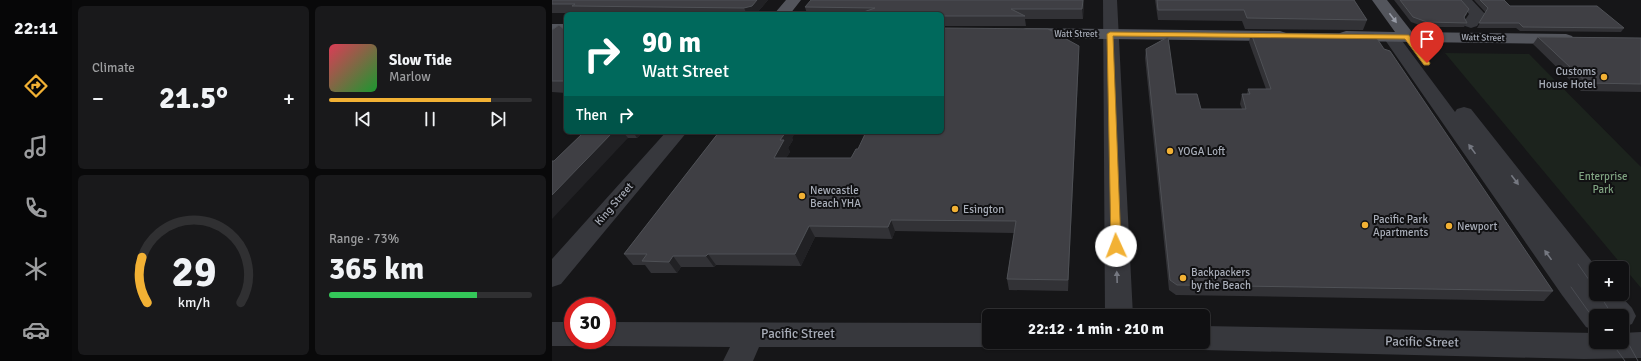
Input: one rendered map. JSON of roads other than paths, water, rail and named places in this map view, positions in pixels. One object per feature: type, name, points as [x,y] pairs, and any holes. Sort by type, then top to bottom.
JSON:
[{"type":"main road","points":[[784,12],[794,0]]},
{"type":"main road","points":[[1365,0],[1399,37]]},
{"type":"main road","points":[[1379,0],[1399,37]]},
{"type":"main road","points":[[552,29],[564,29]]},
{"type":"main road","name":"Watt Street","points":[[1011,33],[1296,36]]},
{"type":"main road","name":"Watt Street","points":[[1335,36],[1584,39]]},
{"type":"street","points":[[1110,0],[1119,309]]},
{"type":"street","points":[[1464,0],[1476,14],[1471,23]]},
{"type":"street","points":[[1399,37],[1582,279],[1592,309]]},
{"type":"street","name":"King Street","points":[[552,277],[675,134]]},
{"type":"street","points":[[1608,301],[1616,309]]},
{"type":"street","points":[[552,334],[564,334]]},
{"type":"street","name":"Pacific Street","points":[[616,334],[982,335]]},
{"type":"street","points":[[738,361],[751,334]]},
{"type":"street","name":"Pacific Street","points":[[1210,338],[1630,346]]},
{"type":"tram line","points":[[1578,264],[1589,280]]},
{"type":"tram line","points":[[1571,287],[1589,312]]},
{"type":"tram line","points":[[1603,301],[1609,309]]},
{"type":"tram line","points":[[1629,345],[1638,361]]},
{"type":"tram line","points":[[1616,349],[1625,361]]},
{"type":"place","name":"Customs House Hotel","points":[[1604,77]]},
{"type":"place","name":"YOGA Loft","points":[[1170,151]]},
{"type":"place","name":"Newcastle Beach YHA","points":[[802,196]]},
{"type":"place","name":"Esington","points":[[955,209]]},
{"type":"place","name":"Pacific Park Apartments","points":[[1365,225]]},
{"type":"place","name":"Newport","points":[[1449,226]]},
{"type":"place","name":"Backpackers by the Beach","points":[[1183,278]]},
{"type":"park label","name":"Enterprise Park","points":[[1603,182]]}]
